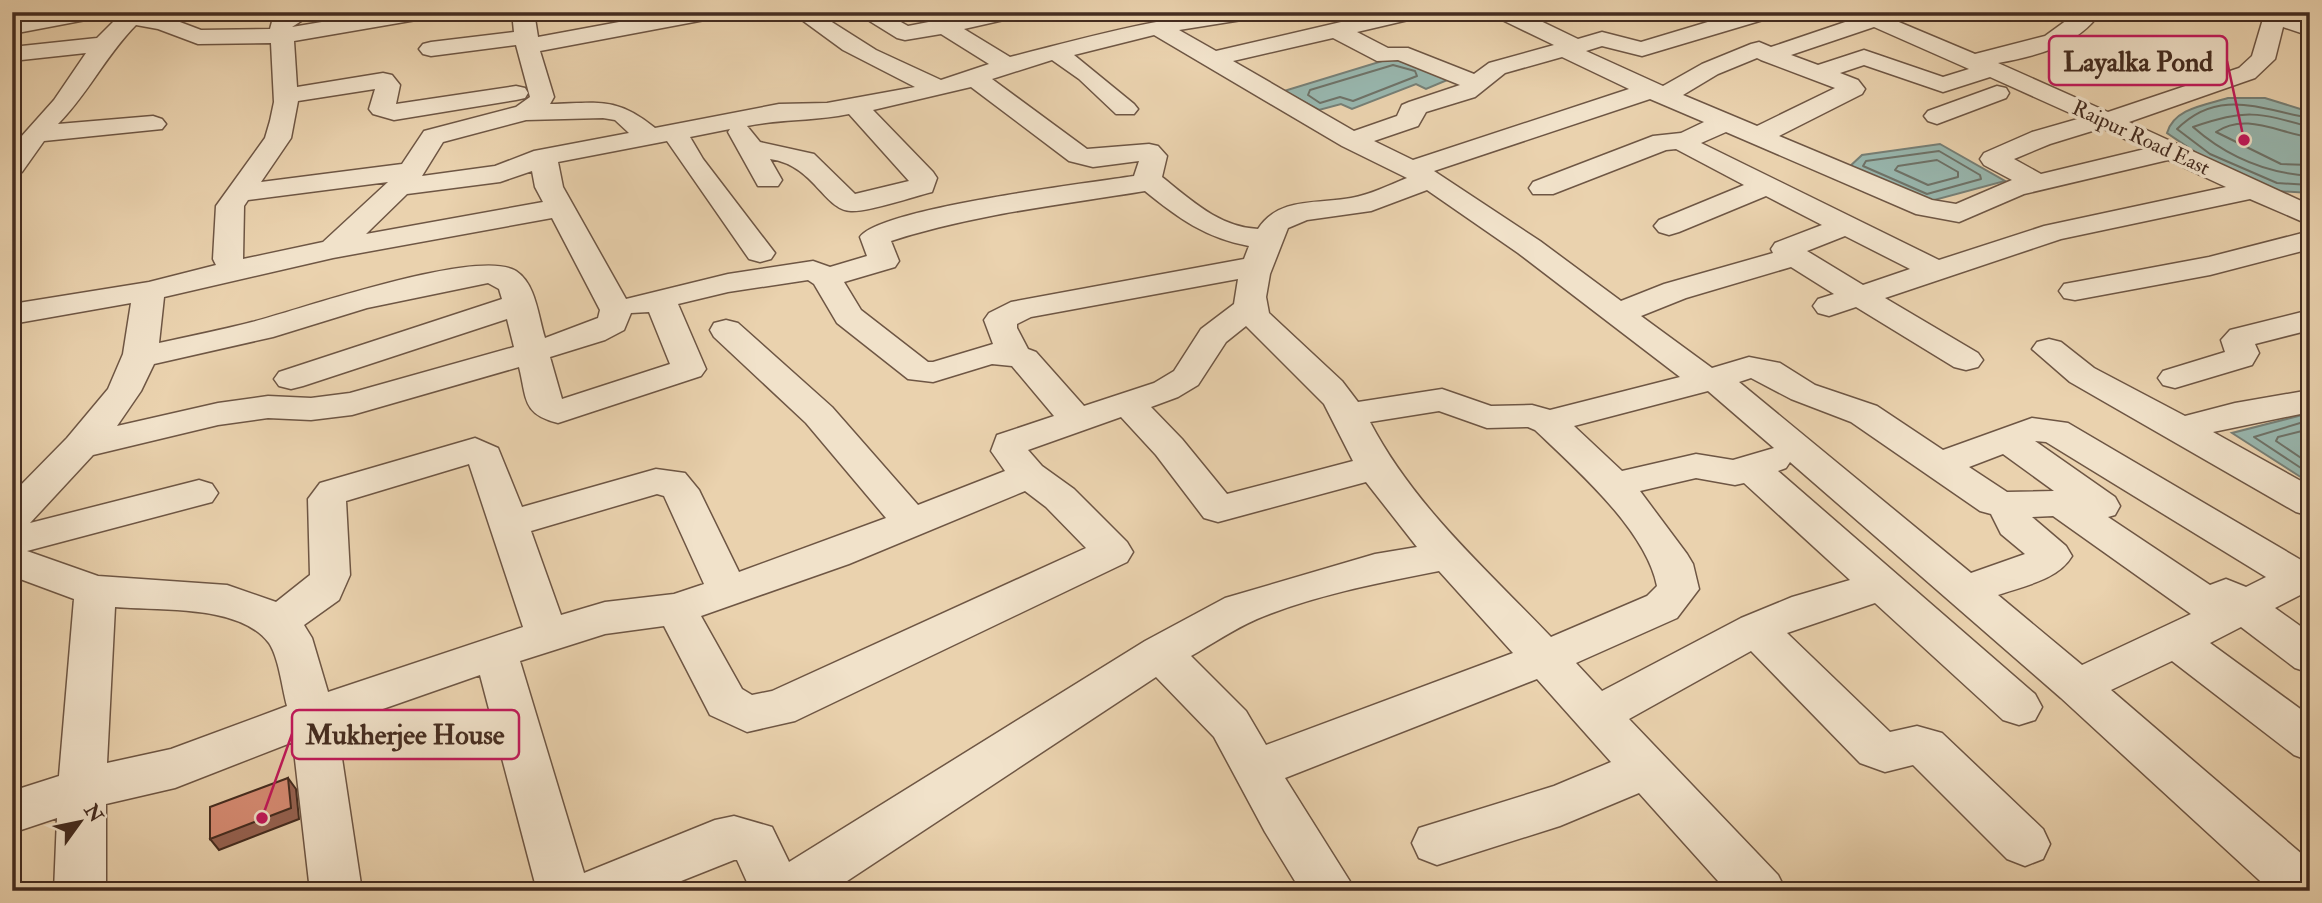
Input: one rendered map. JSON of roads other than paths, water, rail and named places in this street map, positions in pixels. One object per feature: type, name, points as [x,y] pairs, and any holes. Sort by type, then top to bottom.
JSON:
[{"type":"street","points":[[12,27],[91,12]]},
{"type":"street","points":[[169,12],[198,12]]},
{"type":"street","points":[[234,271],[228,259],[227,224],[230,206],[278,138],[284,121],[285,96],[281,23],[304,12]]},
{"type":"street","points":[[12,166],[34,124],[104,44],[124,15],[163,23],[198,37],[280,36],[382,15],[422,12]]},
{"type":"street","points":[[431,49],[525,32],[710,12]]},
{"type":"street","points":[[802,12],[832,35],[902,74],[939,88]]},
{"type":"street","points":[[866,12],[905,33],[945,27],[1124,35],[1169,20],[1248,12]]},
{"type":"street","points":[[1213,59],[1413,12]]},
{"type":"street","points":[[1504,12],[1658,93],[1926,208],[1943,212],[1959,213],[1993,196],[2036,182],[2170,151]]},
{"type":"street","points":[[1674,12],[1853,89],[1758,136]]},
{"type":"street","points":[[1351,140],[1401,125],[1409,121],[1411,110],[1466,92],[1497,68],[1602,40],[1642,49],[1765,12]]},
{"type":"street","points":[[1818,73],[1864,57],[1943,85],[1983,65],[2038,47],[2068,33],[2090,12]]},
{"type":"street","points":[[2036,182],[1993,159],[2041,138],[2247,73],[2263,59],[2277,13],[2310,29]]},
{"type":"street","points":[[1760,891],[1393,492],[1376,467],[1349,414],[1331,389],[1268,332],[1250,307],[1251,285],[1270,229],[1290,216],[1360,205],[1421,174],[1658,93],[1710,69],[1864,15]]},
{"type":"street","name":"Raipur Road East","points":[[1864,15],[2024,83],[2310,216]]},
{"type":"street","points":[[1102,20],[1124,35]]},
{"type":"street","points":[[1169,20],[1213,59],[1351,140],[1421,174],[1529,247],[1711,380],[1801,450],[2077,686],[2307,891]]},
{"type":"street","points":[[945,27],[1007,65]]},
{"type":"street","points":[[1336,30],[1385,56],[1401,53],[1478,84]]},
{"type":"street","points":[[237,193],[500,174],[543,158],[779,112],[827,111],[855,106],[939,88],[1007,65],[1036,31]]},
{"type":"street","points":[[1036,31],[1125,109]]},
{"type":"street","points":[[525,32],[542,97],[537,105],[525,112]]},
{"type":"street","points":[[12,54],[104,44]]},
{"type":"street","points":[[975,78],[1078,155],[1093,159],[1149,152],[1154,156],[1147,175],[1151,182],[1221,233],[1240,239],[1263,253]]},
{"type":"street","points":[[285,96],[383,80],[388,85],[382,109],[394,112],[541,89]]},
{"type":"street","points":[[1937,116],[2024,83]]},
{"type":"street","points":[[855,106],[923,178],[922,186],[943,218]]},
{"type":"street","points":[[333,249],[406,179],[433,137],[525,112],[603,110],[623,114],[662,135],[691,161],[760,253]]},
{"type":"street","points":[[736,122],[768,180]]},
{"type":"street","points":[[1543,188],[1662,142],[1686,140],[1724,123]]},
{"type":"street","points":[[34,124],[153,124]]},
{"type":"street","points":[[1686,140],[1687,146],[1697,152],[1938,272]]},
{"type":"street","points":[[749,149],[798,155],[809,160],[845,200],[852,203],[922,186]]},
{"type":"street","points":[[76,447],[218,414],[268,407],[311,409],[352,404],[533,352],[593,333],[613,323],[616,310],[549,187],[543,158]]},
{"type":"street","points":[[826,278],[884,261],[875,237],[943,218],[1151,182]]},
{"type":"street","points":[[1669,226],[1765,187]]},
{"type":"street","points":[[1829,306],[2008,247],[2106,219],[2251,190]]},
{"type":"street","points":[[12,314],[149,291],[333,249],[560,208]]},
{"type":"street","points":[[1845,226],[1786,249],[1794,257],[1966,360]]},
{"type":"street","points":[[2075,291],[2210,266],[2310,240]]},
{"type":"street","points":[[1077,420],[1024,359],[1014,353],[1001,328],[1000,320],[1022,309],[1263,253]]},
{"type":"street","points":[[1618,314],[1675,291],[1794,257]]},
{"type":"street","points":[[616,310],[801,270],[813,270],[826,278],[848,316],[920,372],[947,369],[989,355],[1014,353]]},
{"type":"street","points":[[138,358],[261,330],[398,290],[488,275],[503,276],[514,285],[551,412],[683,373],[690,365],[660,299]]},
{"type":"street","points":[[12,518],[76,447],[133,376],[144,341],[149,291]]},
{"type":"street","points":[[291,379],[519,304]]},
{"type":"street","points":[[676,609],[726,702],[747,714],[779,708],[1113,552],[1060,498],[1029,475],[1009,451],[1010,443],[1166,390],[1186,378],[1213,336],[1250,307]]},
{"type":"street","points":[[2175,379],[2240,358],[2242,353],[2237,340],[2242,337],[2310,320]]},
{"type":"street","points":[[726,330],[819,415],[912,523]]},
{"type":"street","points":[[2049,349],[2082,374],[2310,503]]},
{"type":"street","points":[[1548,422],[1627,401],[1650,398],[1749,367],[1768,370],[1803,392],[1864,414],[1994,502],[2007,508],[2018,509],[2043,501],[2066,507],[2310,656]]},
{"type":"street","points":[[1257,768],[1546,658],[1661,607],[1678,589],[1673,564],[1615,485],[1548,422],[1532,416],[1487,417],[1442,400],[1349,414]]},
{"type":"street","points":[[2181,429],[2235,414],[2310,401]]},
{"type":"street","points":[[1128,404],[1169,447],[1218,509],[1376,467]]},
{"type":"street","points":[[1941,465],[2032,429],[2055,431],[2304,575]]},
{"type":"street","points":[[2007,439],[2235,612]]},
{"type":"street","points":[[276,624],[324,589],[330,575],[327,499],[332,492],[475,450],[485,456],[547,635]]},
{"type":"street","points":[[1615,485],[1696,466],[1735,473],[1801,450]]},
{"type":"street","points":[[1751,468],[2019,707]]},
{"type":"street","points":[[12,812],[82,789],[176,768],[312,715],[547,635],[605,618],[676,609],[912,523],[1029,475]]},
{"type":"street","points":[[510,524],[656,481],[672,482],[680,490],[728,591]]},
{"type":"street","points":[[12,541],[199,493]]},
{"type":"street","points":[[1966,591],[2041,564],[2052,556],[2015,524],[2007,508]]},
{"type":"street","points":[[788,891],[1160,653],[1241,609],[1375,569],[1450,555]]},
{"type":"street","points":[[12,561],[95,591],[227,600],[268,616],[290,638],[312,715],[336,891]]},
{"type":"street","points":[[2077,686],[2176,641],[2304,575]]},
{"type":"street","points":[[1596,715],[1756,629],[1807,608],[1884,585]]},
{"type":"street","points":[[80,891],[82,789],[95,591]]},
{"type":"street","points":[[1756,629],[1877,749],[1885,753],[1917,745],[1925,747],[2025,844]]},
{"type":"street","points":[[2176,641],[2310,742]]},
{"type":"street","points":[[495,651],[563,891]]},
{"type":"street","points":[[1160,653],[1230,724],[1282,817],[1330,891]]},
{"type":"street","points":[[1437,843],[1556,807],[1616,783],[1644,766]]},
{"type":"street","points":[[599,891],[715,842],[734,838],[754,842],[777,891]]},
{"type":"water","points":[[1392,58],[1452,78],[1426,89],[1416,84],[1352,109],[1341,104],[1319,110],[1284,91]]},
{"type":"water","points":[[2228,98],[2265,98],[2310,112],[2310,193],[2276,191],[2207,160],[2167,133],[2176,118],[2184,113]]},
{"type":"water","points":[[1940,144],[2005,181],[1927,202],[1848,168],[1862,155]]},
{"type":"water","points":[[2310,413],[2310,483],[2232,433]]},
{"type":"place","name":"Layalka Pond","points":[[2244,140]]},
{"type":"place","name":"Mukherjee House","points":[[262,818]]}]
